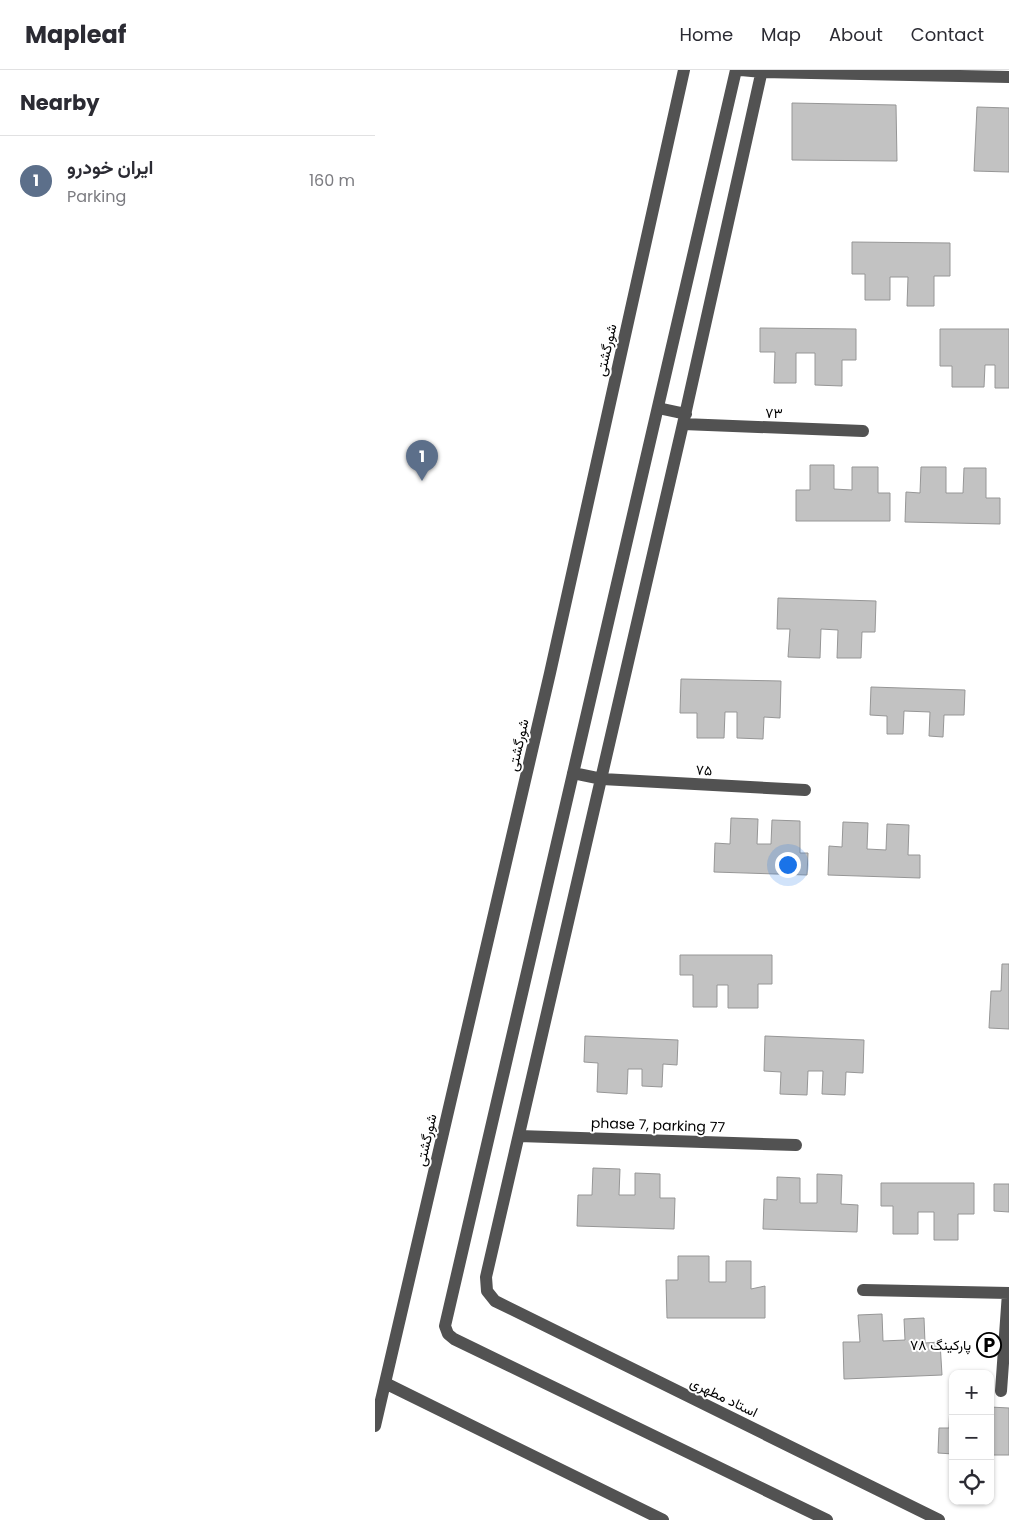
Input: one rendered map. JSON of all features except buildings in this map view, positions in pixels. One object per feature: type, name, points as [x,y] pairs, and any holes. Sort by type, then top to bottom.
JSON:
[{"type":"street","name":"شورگشتی","points":[[375,1426],[545,692],[684,70]]},
{"type":"street","points":[[736,70],[445,1326],[448,1334],[463,1343],[827,1520]]},
{"type":"street","points":[[741,70],[949,73],[1009,77]]},
{"type":"street","points":[[519,1136],[685,419],[762,71]]},
{"type":"street","name":"۷۳","points":[[658,408],[685,419],[863,432]]},
{"type":"street","name":"۷۵","points":[[573,772],[602,779],[805,790]]},
{"type":"street","name":"phase 7, parking 77","points":[[519,1136],[796,1145]]},
{"type":"street","name":"استاد مطهری","points":[[519,1136],[486,1277],[487,1291],[495,1301],[939,1520]]},
{"type":"street","points":[[863,1290],[1008,1293],[1001,1391]]},
{"type":"street","points":[[385,1383],[663,1520]]},
{"type":"place","name":"ایران خودرو","points":[[422,481]]},
{"type":"place","name":"پارکینگ ۷۸","points":[[989,1345]]}]
